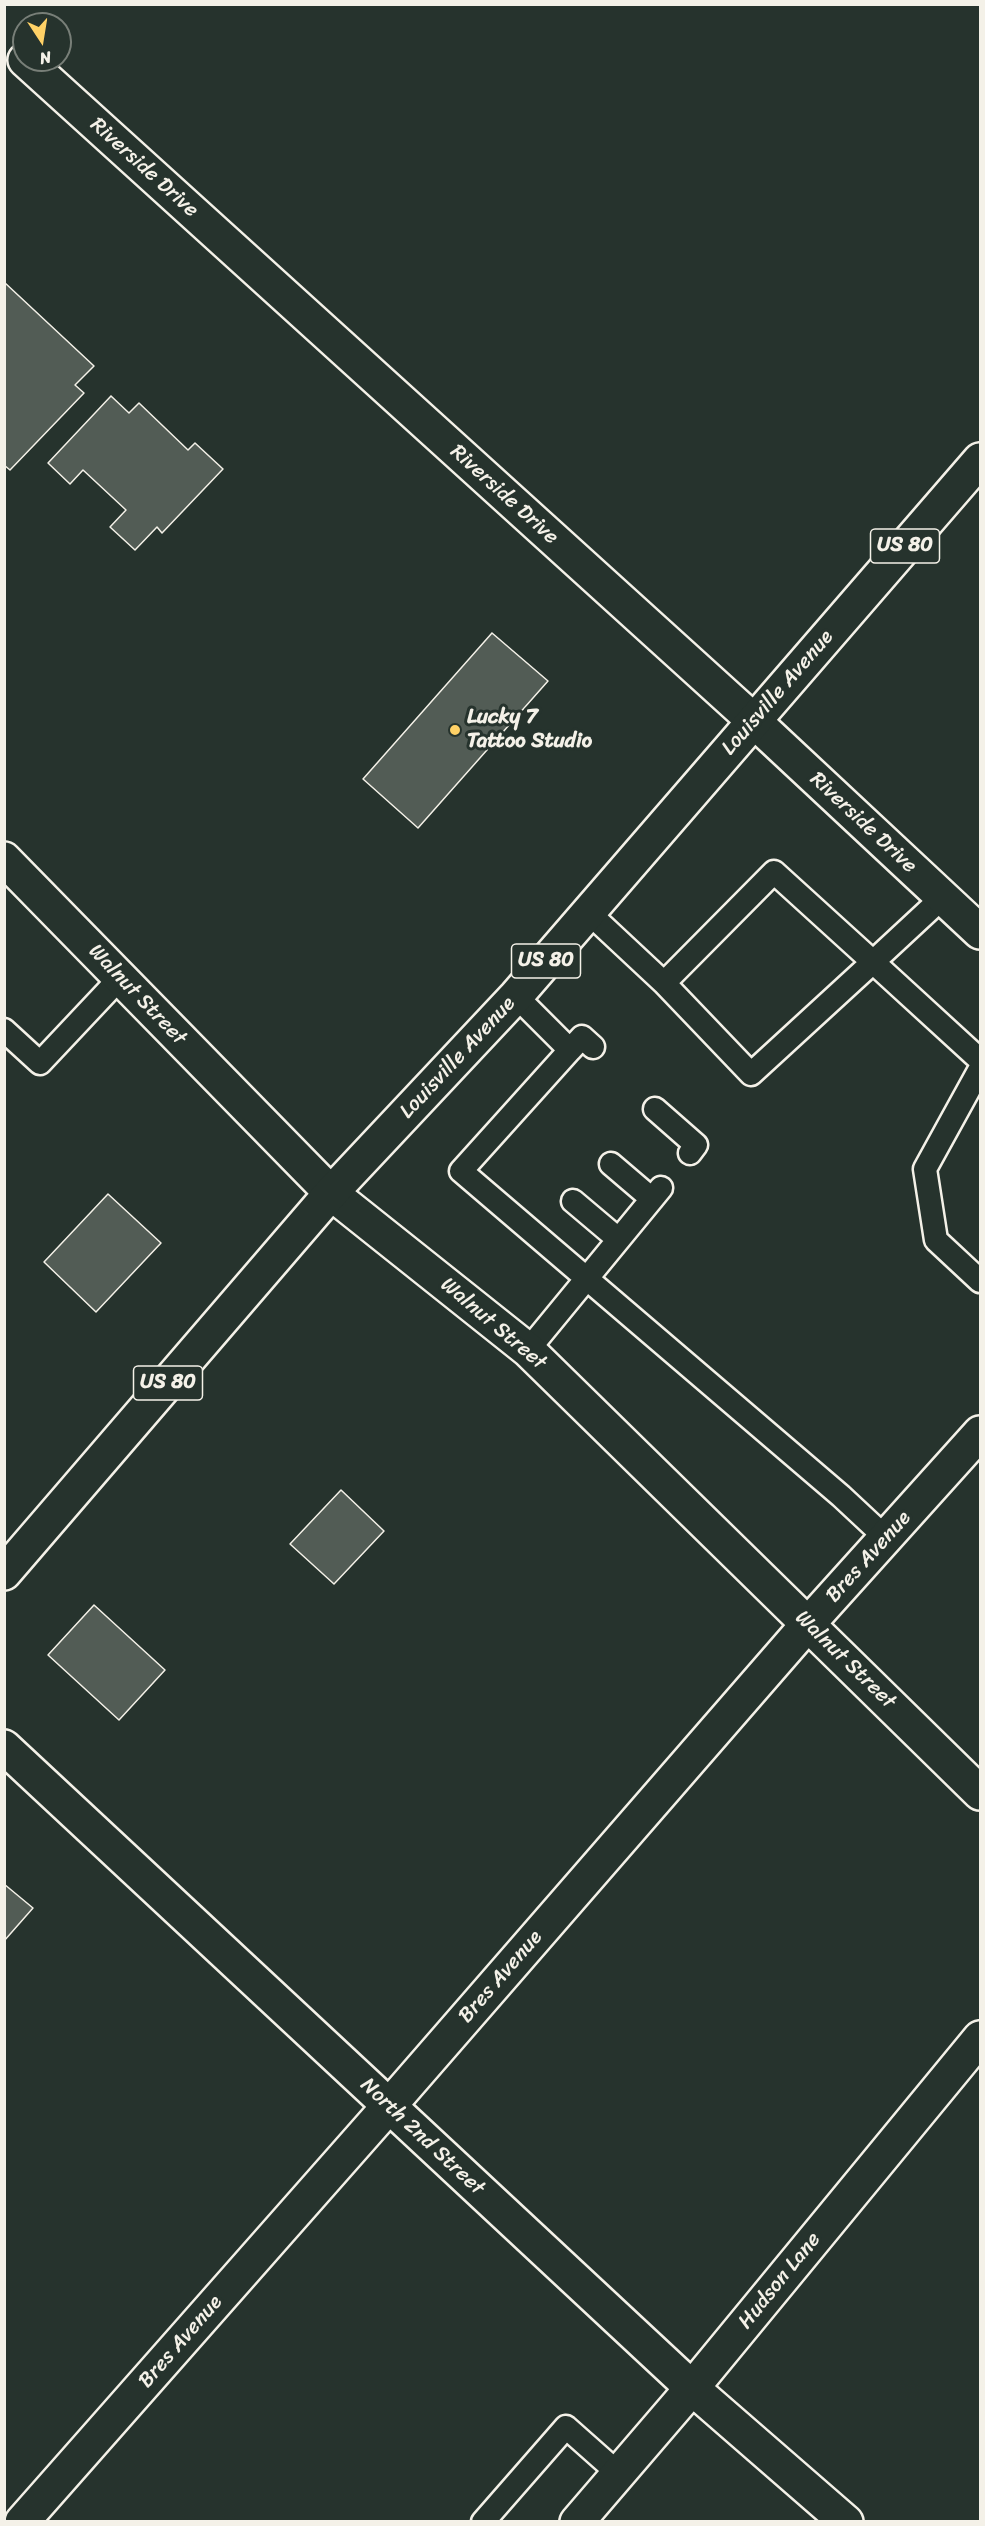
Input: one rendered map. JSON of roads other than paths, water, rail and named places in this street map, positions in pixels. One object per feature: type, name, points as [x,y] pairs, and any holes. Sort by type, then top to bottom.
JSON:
[{"type":"street","name":"Riverside Drive","points":[[38,72],[754,721],[981,932]]},
{"type":"street","name":"Louisville Avenue","points":[[4,1573],[331,1193],[516,996],[981,460]]},
{"type":"street","name":"Walnut Street","points":[[4,859],[331,1193],[528,1350],[981,1793]]},
{"type":"street","name":"Bres Avenue","points":[[22,2522],[389,2106],[808,1624],[981,1433]]},
{"type":"street","name":"North 2nd Street","points":[[4,1747],[692,2388],[846,2522]]},
{"type":"street","name":"Hudson Lane","points":[[577,2522],[692,2388],[981,2038]]},
{"type":"lane","points":[[664,983],[774,872],[981,1060]]},
{"type":"lane","points":[[588,912],[664,983],[751,1074],[943,897]]},
{"type":"lane","points":[[4,1030],[40,1063],[120,978]]},
{"type":"lane","points":[[516,996],[570,1050]]},
{"type":"lane","points":[[593,1047],[582,1037],[570,1050],[539,1097],[503,1137],[461,1171],[841,1496],[886,1538]]},
{"type":"lane","points":[[981,1069],[925,1168],[936,1240],[981,1281]]},
{"type":"lane","points":[[656,1109],[696,1145],[690,1153]]},
{"type":"lane","points":[[528,1350],[656,1193],[611,1164]]},
{"type":"lane","points":[[573,1201],[618,1239]]},
{"type":"lane","points":[[483,2522],[566,2427],[619,2474]]},
{"type":"place","name":"Lucky 7 Tattoo Studio","points":[[455,730]]}]
